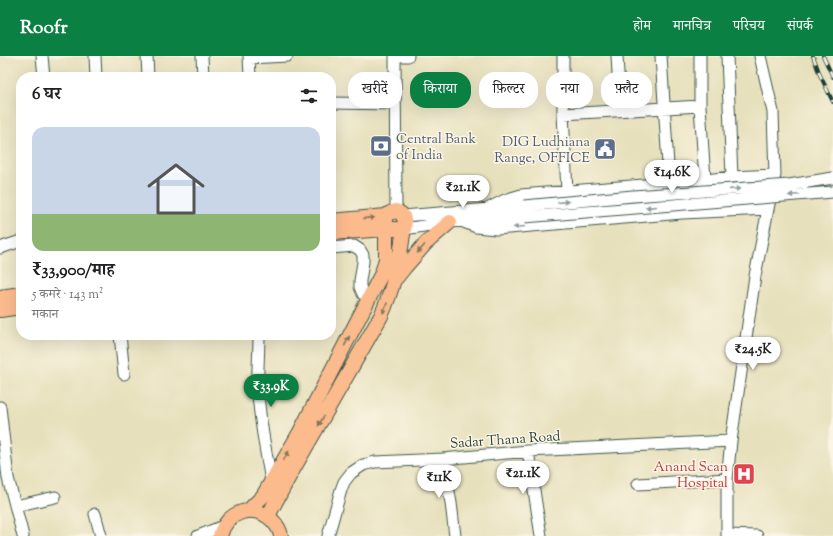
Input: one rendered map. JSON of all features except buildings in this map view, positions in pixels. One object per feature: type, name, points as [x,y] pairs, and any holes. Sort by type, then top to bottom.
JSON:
[{"type":"main road","points":[[336,221],[395,220]]},
{"type":"main road","points":[[336,232],[395,220]]},
{"type":"main road","points":[[268,516],[381,316],[399,259],[395,220]]},
{"type":"main road","points":[[248,510],[263,496],[272,481],[300,432],[370,297],[382,273],[395,220]]},
{"type":"main road","points":[[392,284],[405,266],[426,243],[455,222]]},
{"type":"main road","points":[[0,297],[16,295]]},
{"type":"main road","points":[[0,310],[16,308]]},
{"type":"main road","points":[[222,531],[230,518],[238,513],[248,510],[258,511],[268,516],[276,523],[281,536]]},
{"type":"street","points":[[42,56],[44,72]]},
{"type":"street","points":[[95,56],[96,72]]},
{"type":"street","points":[[147,56],[148,72]]},
{"type":"street","points":[[202,56],[203,72]]},
{"type":"street","points":[[250,72],[249,57],[287,56]]},
{"type":"street","points":[[395,72],[395,56],[408,56]]},
{"type":"street","points":[[563,56],[563,114],[566,191]]},
{"type":"street","points":[[617,56],[620,110]]},
{"type":"street","points":[[661,56],[668,166]]},
{"type":"street","points":[[700,56],[700,106],[705,180]]},
{"type":"street","points":[[727,56],[732,177]]},
{"type":"street","points":[[757,536],[727,535],[727,479],[731,441],[755,276],[775,175],[772,112],[760,56]]},
{"type":"street","points":[[336,103],[348,103]]},
{"type":"street","points":[[563,114],[700,106]]},
{"type":"street","points":[[395,108],[395,220]]},
{"type":"street","points":[[485,210],[512,197],[732,177],[775,175]]},
{"type":"street","points":[[395,220],[633,196],[789,185],[833,178]]},
{"type":"street","points":[[395,220],[455,222],[833,192]]},
{"type":"street","points":[[455,222],[476,227],[496,229],[768,206]]},
{"type":"street","points":[[0,248],[16,243]]},
{"type":"street","points":[[336,248],[354,246],[360,250],[363,255],[363,262],[360,287],[363,294],[370,297]]},
{"type":"street","points":[[121,340],[124,374]]},
{"type":"street","points":[[260,340],[258,391],[259,410],[272,481]]},
{"type":"street","points":[[0,407],[8,478],[23,536]]},
{"type":"street","name":"Sadar Thana Road","points":[[328,536],[340,490],[344,482],[351,473],[363,465],[375,462],[443,459],[528,451],[731,441]]},
{"type":"street","points":[[528,451],[541,536]]},
{"type":"street","points":[[443,459],[455,536]]},
{"type":"street","points":[[638,484],[727,479]]},
{"type":"street","points":[[15,506],[56,497]]},
{"type":"street","points":[[95,514],[101,536]]},
{"type":"street","points":[[198,536],[222,531]]},
{"type":"railway","points":[[813,56],[833,102]]},
{"type":"railway","points":[[823,56],[833,77]]},
{"type":"place","name":"Central Bank of India","points":[[381,146]]},
{"type":"place","name":"DIG Ludhiana Range, OFFICE","points":[[605,149]]},
{"type":"place","name":"Anand Scan Hospital","points":[[744,474]]}]
